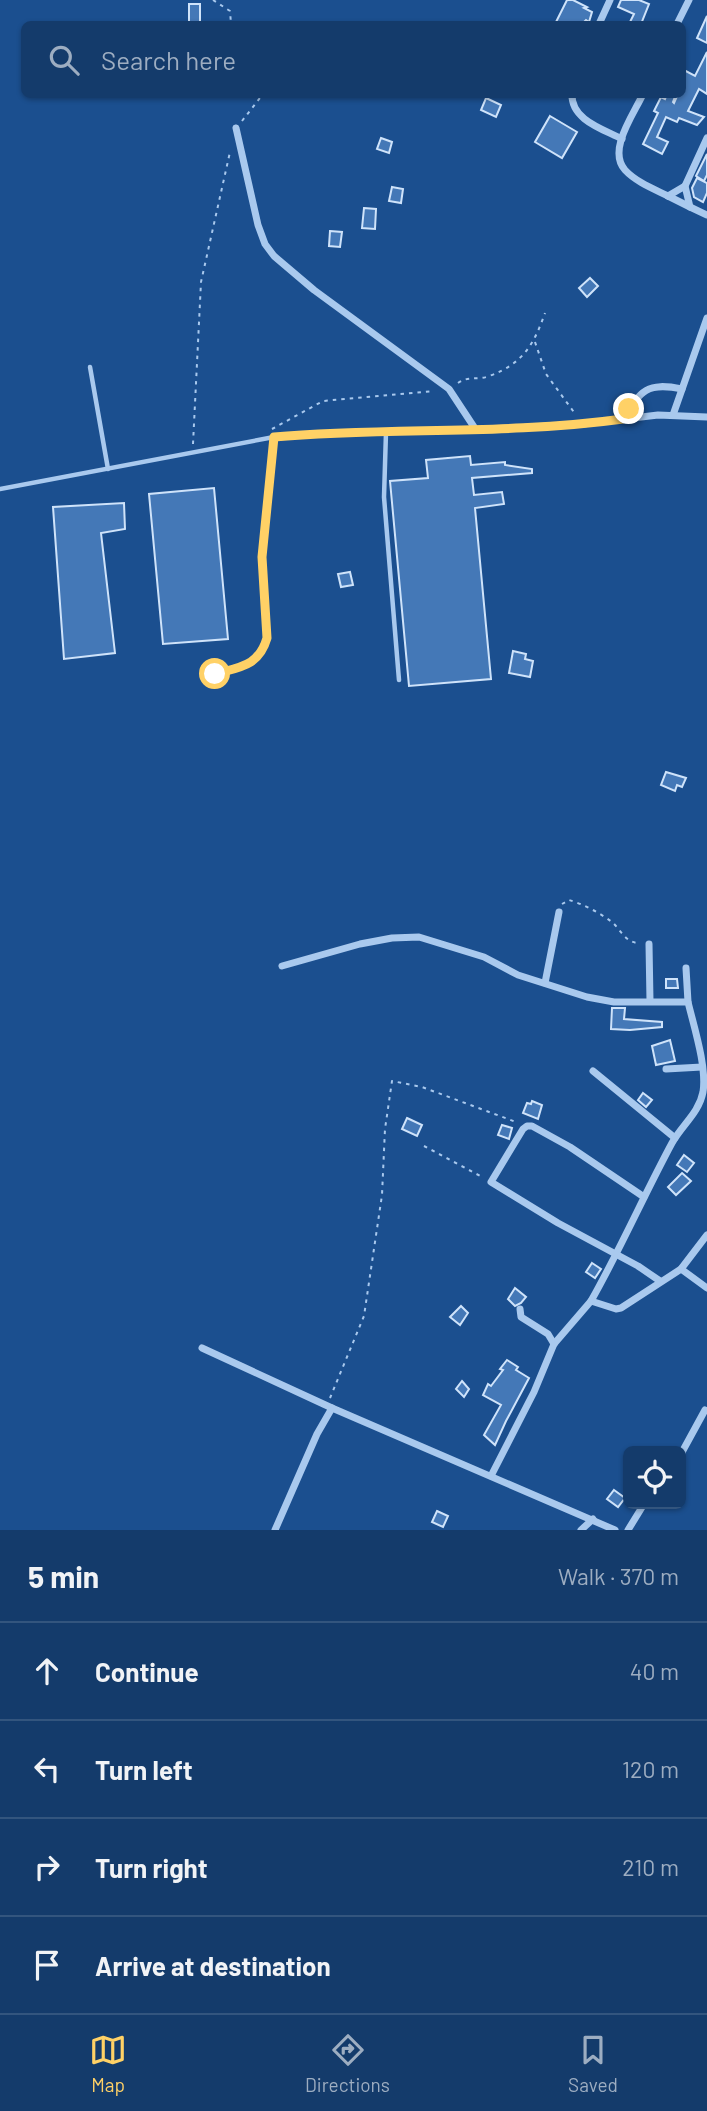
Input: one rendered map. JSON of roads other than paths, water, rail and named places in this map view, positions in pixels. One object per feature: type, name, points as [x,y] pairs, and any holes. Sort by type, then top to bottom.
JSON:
[{"type":"street","points":[[600,21],[610,0]]},
{"type":"street","points":[[678,21],[689,0]]},
{"type":"street","points":[[572,98],[572,103],[583,118],[622,139]]},
{"type":"street","points":[[641,98],[619,151],[624,169],[633,177],[707,215]]},
{"type":"street","points":[[236,128],[258,225],[265,244],[274,256],[314,290],[449,390],[476,430],[583,424],[673,415],[707,417]]},
{"type":"street","points":[[668,196],[685,186],[707,138]]},
{"type":"street","points":[[685,186],[690,207]]},
{"type":"street","points":[[673,415],[707,318]]},
{"type":"street","points":[[623,419],[635,399],[644,391],[658,386],[682,389]]},
{"type":"street","points":[[545,982],[559,912]]},
{"type":"street","points":[[282,966],[360,944],[392,938],[419,937],[484,957],[518,975],[587,997],[614,1002],[688,1002]]},
{"type":"street","points":[[649,944],[650,1001]]},
{"type":"street","points":[[491,1476],[534,1392],[554,1344],[590,1301],[617,1255],[675,1138],[699,1107],[704,1090],[702,1067],[688,1002],[686,968]]},
{"type":"street","points":[[666,1069],[702,1067]]},
{"type":"street","points":[[593,1071],[675,1138]]},
{"type":"street","points":[[699,1107],[707,1114]]},
{"type":"street","points":[[644,1196],[570,1147],[532,1126],[527,1126],[491,1182],[558,1223],[638,1266],[660,1282]]},
{"type":"street","points":[[590,1301],[615,1309],[629,1304],[681,1269],[707,1234]]},
{"type":"street","points":[[681,1269],[707,1288]]},
{"type":"street","points":[[520,1310],[521,1317],[548,1334],[554,1344]]},
{"type":"street","points":[[202,1348],[615,1530]]},
{"type":"street","points":[[275,1530],[330,1406]]},
{"type":"street","points":[[685,1446],[705,1410]]},
{"type":"street","points":[[628,1530],[641,1509]]},
{"type":"street","points":[[582,1530],[593,1519]]},
{"type":"lane","points":[[90,367],[108,470]]},
{"type":"lane","points":[[0,489],[274,437],[317,433],[476,430]]},
{"type":"lane","points":[[386,432],[384,497],[398,680]]},
{"type":"lane","points":[[215,674],[254,661],[267,638],[262,557],[274,437]]}]
